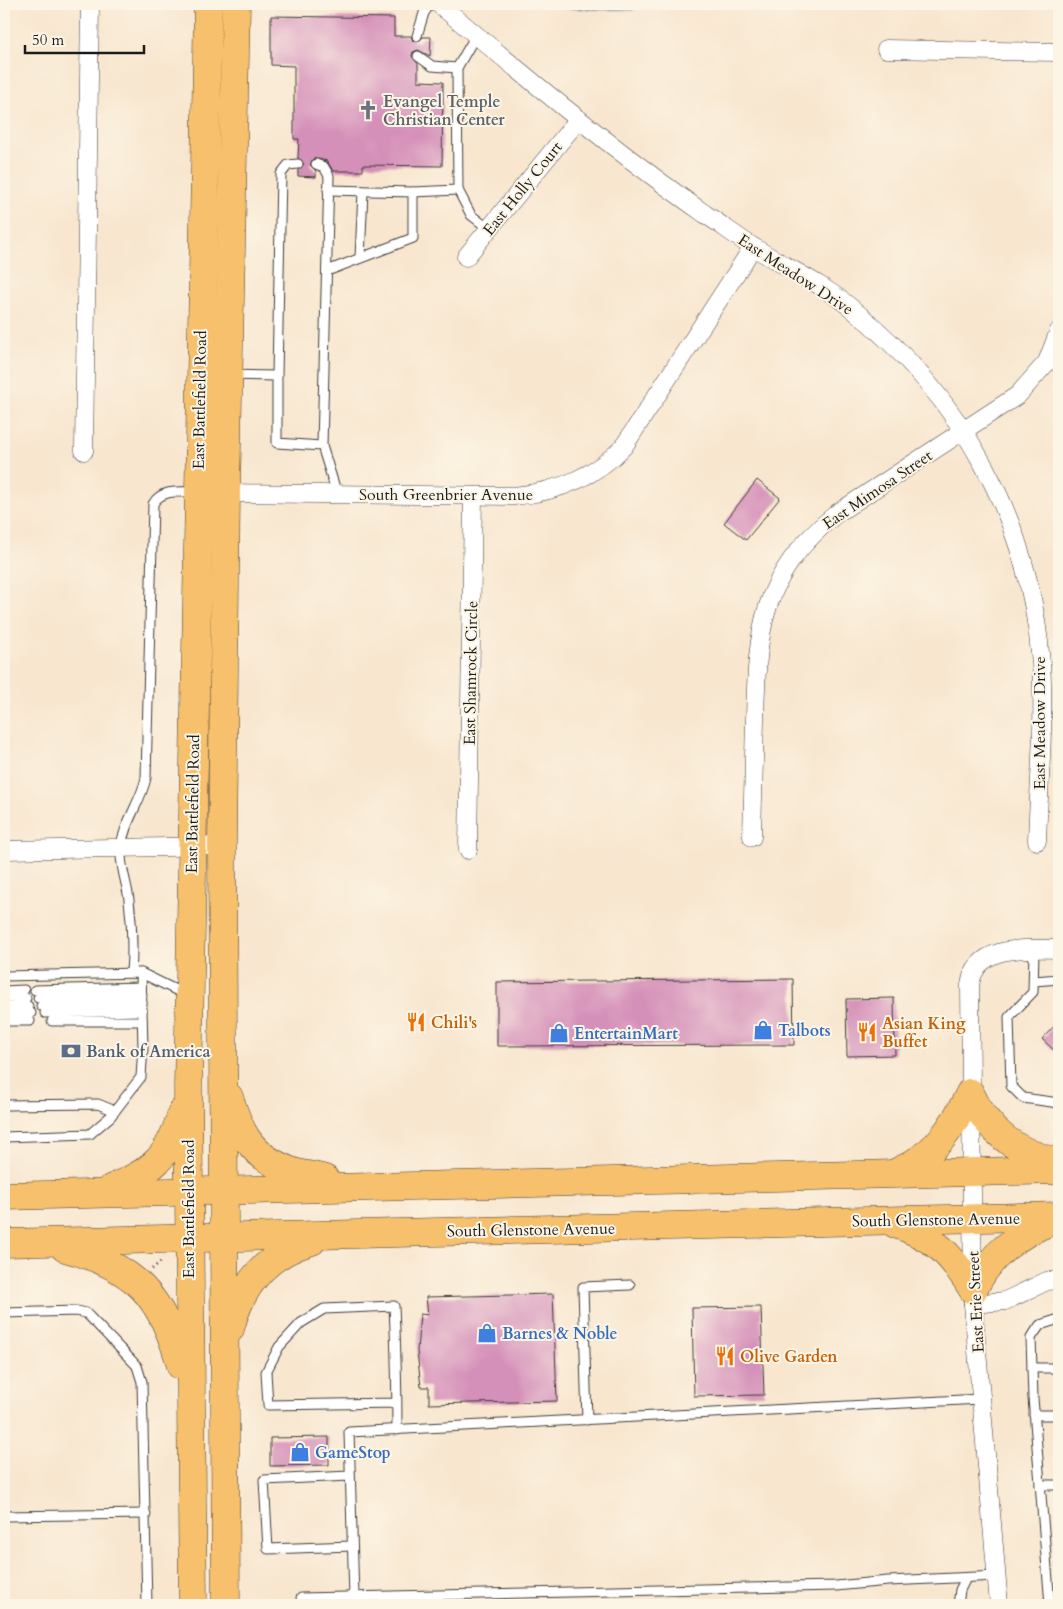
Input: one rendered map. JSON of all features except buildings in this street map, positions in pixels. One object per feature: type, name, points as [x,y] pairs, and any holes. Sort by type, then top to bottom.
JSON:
[{"type":"main road","name":"East Battlefield Road","points":[[193,1605],[190,1399],[179,1248],[188,1192],[188,996],[208,4]]},
{"type":"main road","name":"East Battlefield Road","points":[[226,1605],[222,846],[226,493],[236,4]]},
{"type":"main road","points":[[223,1078],[236,1121],[248,1144],[261,1156],[293,1172],[312,1174],[347,1188]]},
{"type":"main road","points":[[99,1194],[147,1172],[160,1159],[175,1131],[188,1088]]},
{"type":"main road","points":[[970,1093],[978,1110],[998,1134],[1029,1154],[1059,1162]]},
{"type":"main road","points":[[893,1174],[926,1157],[958,1117],[970,1093]]},
{"type":"main road","points":[[4,1196],[1059,1170]]},
{"type":"main road","points":[[972,1297],[982,1272],[1002,1248],[1028,1231],[1059,1217]]},
{"type":"main road","name":"South Glenstone Avenue","points":[[4,1243],[42,1242],[179,1248],[224,1238],[337,1234],[1059,1217]]},
{"type":"main road","points":[[884,1220],[923,1234],[936,1244],[957,1264],[972,1297]]},
{"type":"main road","points":[[225,1353],[239,1304],[247,1286],[260,1271],[276,1256],[295,1246],[337,1234]]},
{"type":"main road","points":[[42,1242],[106,1262],[140,1283],[157,1305],[168,1327],[190,1399]]},
{"type":"street","points":[[84,451],[90,4]]},
{"type":"street","name":"East Meadow Drive","points":[[439,4],[578,120],[753,247],[824,287],[870,324],[931,385],[965,430],[1006,514],[1025,573],[1033,610],[1041,663],[1042,693],[1038,841]]},
{"type":"street","points":[[886,49],[1059,52]]},
{"type":"street","name":"East Holly Court","points":[[466,257],[578,120]]},
{"type":"street","name":"South Greenbrier Avenue","points":[[197,492],[522,495],[553,490],[581,479],[615,456],[631,435],[753,247]]},
{"type":"street","name":"East Mimosa Street","points":[[752,838],[758,647],[765,613],[779,580],[798,549],[836,514],[1018,395],[1029,385],[1047,362],[1059,331]]},
{"type":"street","name":"East Shamrock Circle","points":[[468,850],[473,496]]},
{"type":"street","points":[[4,850],[222,846]]},
{"type":"street","name":"East Erie Street","points":[[999,1605],[998,1576],[972,1297],[970,985],[976,969],[984,960],[996,953],[1010,949],[1034,949]]},
{"type":"street","points":[[1034,949],[1059,949]]},
{"type":"street","points":[[972,1297],[1005,1301],[1047,1281],[1059,1280]]},
{"type":"lane","points":[[417,36],[424,13],[430,4]]},
{"type":"lane","points":[[476,35],[457,68],[458,190],[471,215],[489,229]]},
{"type":"lane","points":[[418,56],[432,66],[457,68]]},
{"type":"lane","points":[[298,164],[288,165],[281,174],[277,443],[322,446]]},
{"type":"lane","points":[[316,164],[324,166],[329,176],[322,446],[337,494]]},
{"type":"lane","points":[[328,190],[413,192],[458,190]]},
{"type":"lane","points":[[360,258],[363,191]]},
{"type":"lane","points":[[326,271],[413,238],[413,192]]},
{"type":"lane","points":[[228,375],[278,376]]},
{"type":"lane","points":[[132,973],[133,950],[129,901],[121,848],[125,828],[144,788],[146,778],[153,504],[161,495],[171,492],[197,492]]},
{"type":"lane","points":[[1034,949],[1033,992],[1009,1017],[1011,1086],[1023,1098],[1059,1103]]},
{"type":"lane","points":[[4,976],[141,972],[188,996]]},
{"type":"lane","points":[[4,1137],[90,1134],[115,1111],[142,1077],[141,972]]},
{"type":"lane","points":[[1034,981],[1059,979]]},
{"type":"lane","points":[[4,991],[28,1006]]},
{"type":"lane","points":[[4,998],[28,1006]]},
{"type":"lane","points":[[142,999],[40,1002],[142,999]]},
{"type":"lane","points":[[4,1007],[28,1006]]},
{"type":"lane","points":[[4,1014],[28,1006]]},
{"type":"lane","points":[[4,1021],[28,1006]]},
{"type":"lane","points":[[52,1021],[142,1021]]},
{"type":"lane","points":[[4,1105],[98,1104],[115,1111]]},
{"type":"lane","points":[[586,1420],[584,1287],[630,1285]]},
{"type":"lane","points":[[397,1403],[268,1405],[266,1372],[279,1347],[300,1323],[324,1309],[394,1306],[397,1403],[397,1430]]},
{"type":"lane","points":[[4,1313],[77,1311],[86,1313],[137,1366],[142,1382],[147,1605]]},
{"type":"lane","points":[[1050,1605],[1034,1415],[1031,1338],[1040,1325],[1059,1319]]},
{"type":"lane","points":[[1032,1368],[1059,1368]]},
{"type":"lane","points":[[354,1597],[349,1432],[981,1399]]},
{"type":"lane","points":[[1034,1415],[1059,1415]]},
{"type":"lane","points":[[350,1476],[264,1480],[268,1549],[352,1546]]},
{"type":"lane","points":[[1040,1485],[1059,1485]]},
{"type":"lane","points":[[4,1516],[146,1514]]},
{"type":"lane","points":[[301,1598],[836,1586],[888,1581],[998,1576]]},
{"type":"lane","points":[[958,1605],[960,1590],[966,1578]]},
{"type":"path","points":[[150,1272],[179,1248]]},
{"type":"water","points":[[562,4],[632,4],[633,10],[562,8]]},
{"type":"place","name":"Evangel Temple Christian Center","points":[[368,110]]},
{"type":"place","name":"Chili's","points":[[416,1022]]},
{"type":"place","name":"Talbots","points":[[763,1030]]},
{"type":"place","name":"Asian King Buffet","points":[[867,1032]]},
{"type":"place","name":"EntertainMart","points":[[559,1033]]},
{"type":"place","name":"Bank of America","points":[[71,1051]]},
{"type":"place","name":"Barnes & Noble","points":[[487,1333]]},
{"type":"place","name":"Olive Garden","points":[[725,1356]]},
{"type":"place","name":"GameStop","points":[[300,1452]]}]
